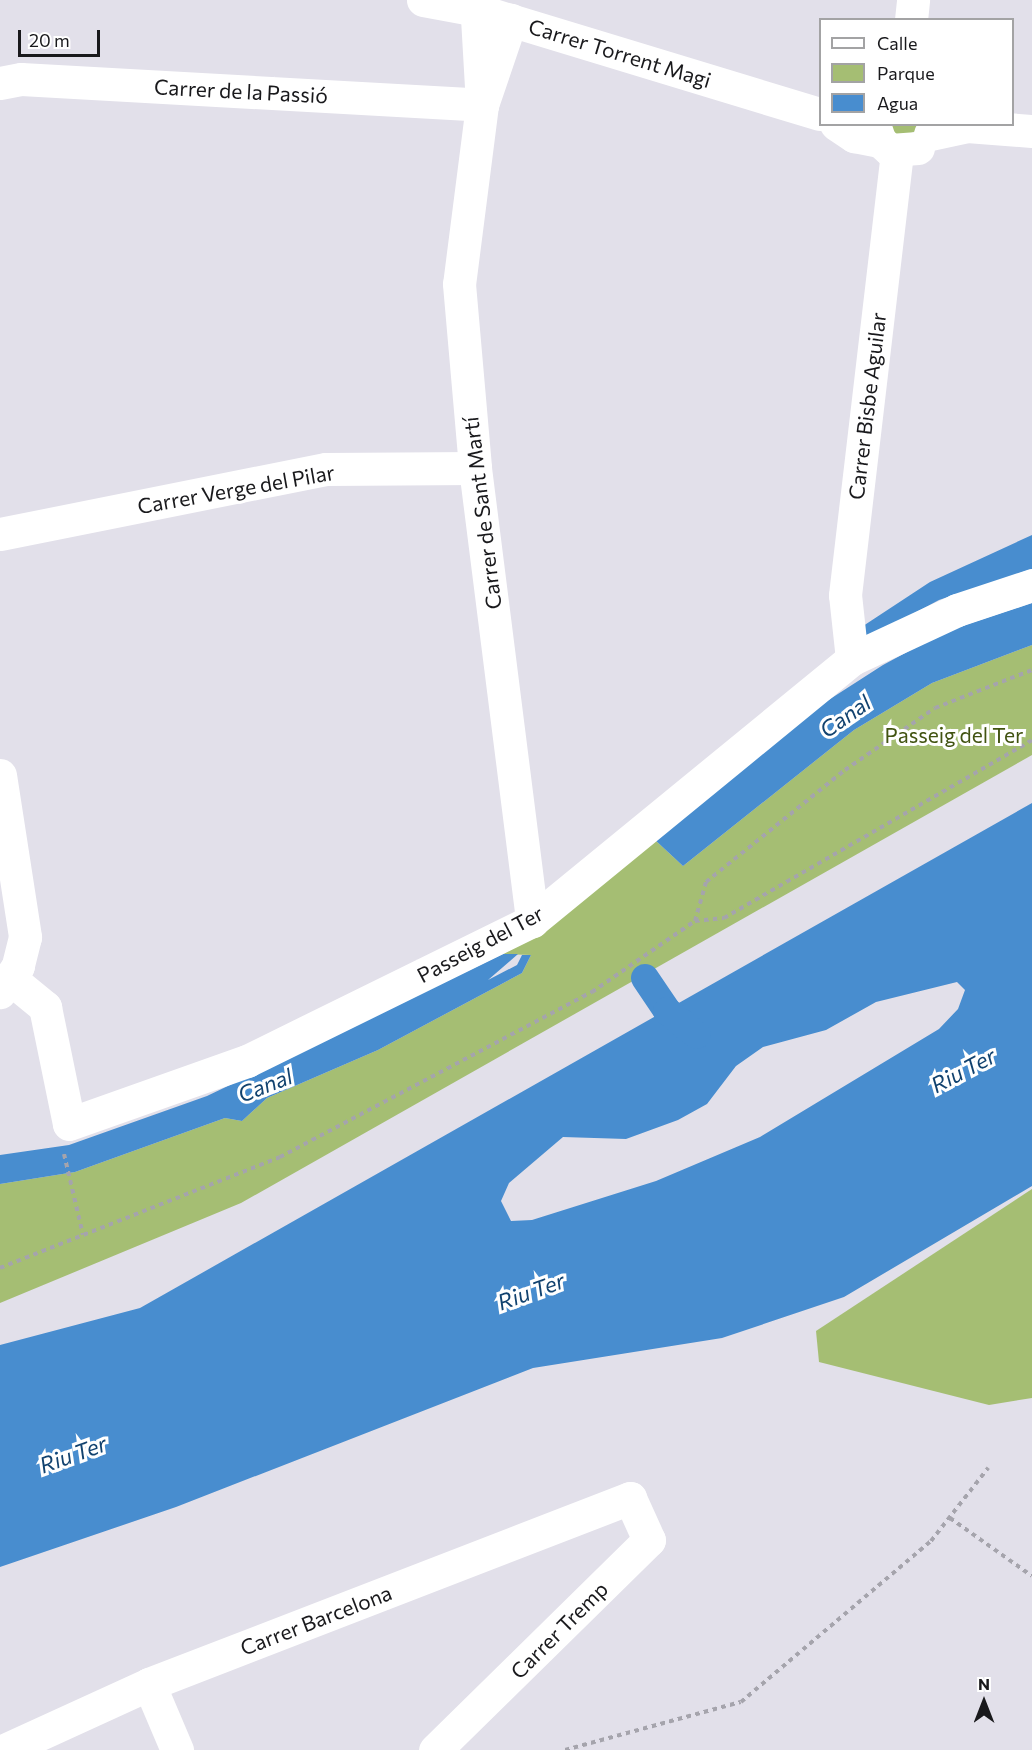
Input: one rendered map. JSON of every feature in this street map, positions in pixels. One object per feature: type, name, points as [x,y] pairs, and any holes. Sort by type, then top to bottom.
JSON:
[{"type":"street","name":"Carrer Torrent Magi","points":[[423,0],[477,5],[511,20],[819,114]]},
{"type":"street","points":[[911,18],[913,0]]},
{"type":"street","name":"Carrer de Sant Martí","points":[[477,5],[482,105],[459,284],[476,468],[532,921]]},
{"type":"street","name":"Carrer de Sant Martí","points":[[482,105],[511,20]]},
{"type":"street","name":"Carrer de la Passió","points":[[0,83],[21,79],[482,105]]},
{"type":"street","name":"Carrer Torrent Magi","points":[[839,126],[854,136],[884,140]]},
{"type":"street","points":[[884,140],[917,149],[930,129],[957,126]]},
{"type":"street","points":[[977,126],[1032,131]]},
{"type":"street","name":"Carrer Bisbe Aguilar","points":[[852,659],[845,595],[884,140]]},
{"type":"street","name":"Carrer Verge del Pilar","points":[[0,534],[326,469],[476,468]]},
{"type":"street","name":"Passeig del Ter","points":[[66,1134],[247,1061],[532,921],[852,659],[957,610],[1032,585]]},
{"type":"street","points":[[0,776],[24,918],[23,952],[6,986],[45,1007],[66,1134]]},
{"type":"street","name":"Carrer Barcelona","points":[[5,1750],[149,1684],[630,1498]]},
{"type":"street","name":"Carrer Tremp","points":[[435,1750],[649,1540],[630,1498]]},
{"type":"street","points":[[149,1684],[177,1750]]},
{"type":"path","points":[[695,921],[706,882],[854,763],[935,708],[1032,670]]},
{"type":"path","points":[[0,1268],[280,1157],[592,992],[695,921],[724,918],[1032,740]]},
{"type":"path","points":[[66,1134],[68,1171],[84,1235]]},
{"type":"path","points":[[565,1750],[741,1702],[931,1542],[988,1468]]},
{"type":"path","points":[[950,1518],[1032,1576]]},
{"type":"green space","points":[[890,126],[917,126],[916,131],[899,138]]},
{"type":"green space","name":"Passeig del Ter","points":[[1032,645],[1032,755],[241,1203],[0,1303],[0,1184],[75,1172],[225,1118],[242,1121],[267,1098],[378,1050],[522,973],[531,955],[503,954],[547,929],[654,839],[683,866],[854,730],[932,683]]},
{"type":"green space","points":[[1032,1189],[1032,1398],[989,1405],[819,1362],[816,1331]]},
{"type":"water","points":[[1032,535],[1032,569],[939,600],[864,640],[857,630],[930,582]]},
{"type":"water","name":"Canal","points":[[1032,603],[1032,645],[932,683],[854,730],[683,866],[654,839],[827,701],[883,665],[944,632]]},
{"type":"water","name":"Riu Ter","points":[[1032,803],[1032,1186],[844,1297],[722,1338],[533,1368],[176,1507],[0,1567],[0,1345],[140,1308]],"holes":[[[957,982],[965,990],[958,1009],[939,1029],[760,1137],[656,1181],[532,1220],[511,1221],[501,1201],[509,1183],[563,1137],[626,1139],[678,1120],[707,1104],[736,1066],[763,1047],[826,1030],[876,1002]]]},
{"type":"water","name":"Canal","points":[[503,954],[518,954],[488,980],[517,965],[522,955],[531,955],[522,973],[378,1050],[267,1098],[242,1121],[225,1118],[75,1172],[0,1184],[0,1155],[69,1145],[207,1096]]},
{"type":"waterway","points":[[645,978],[667,1011],[697,1035]]}]
